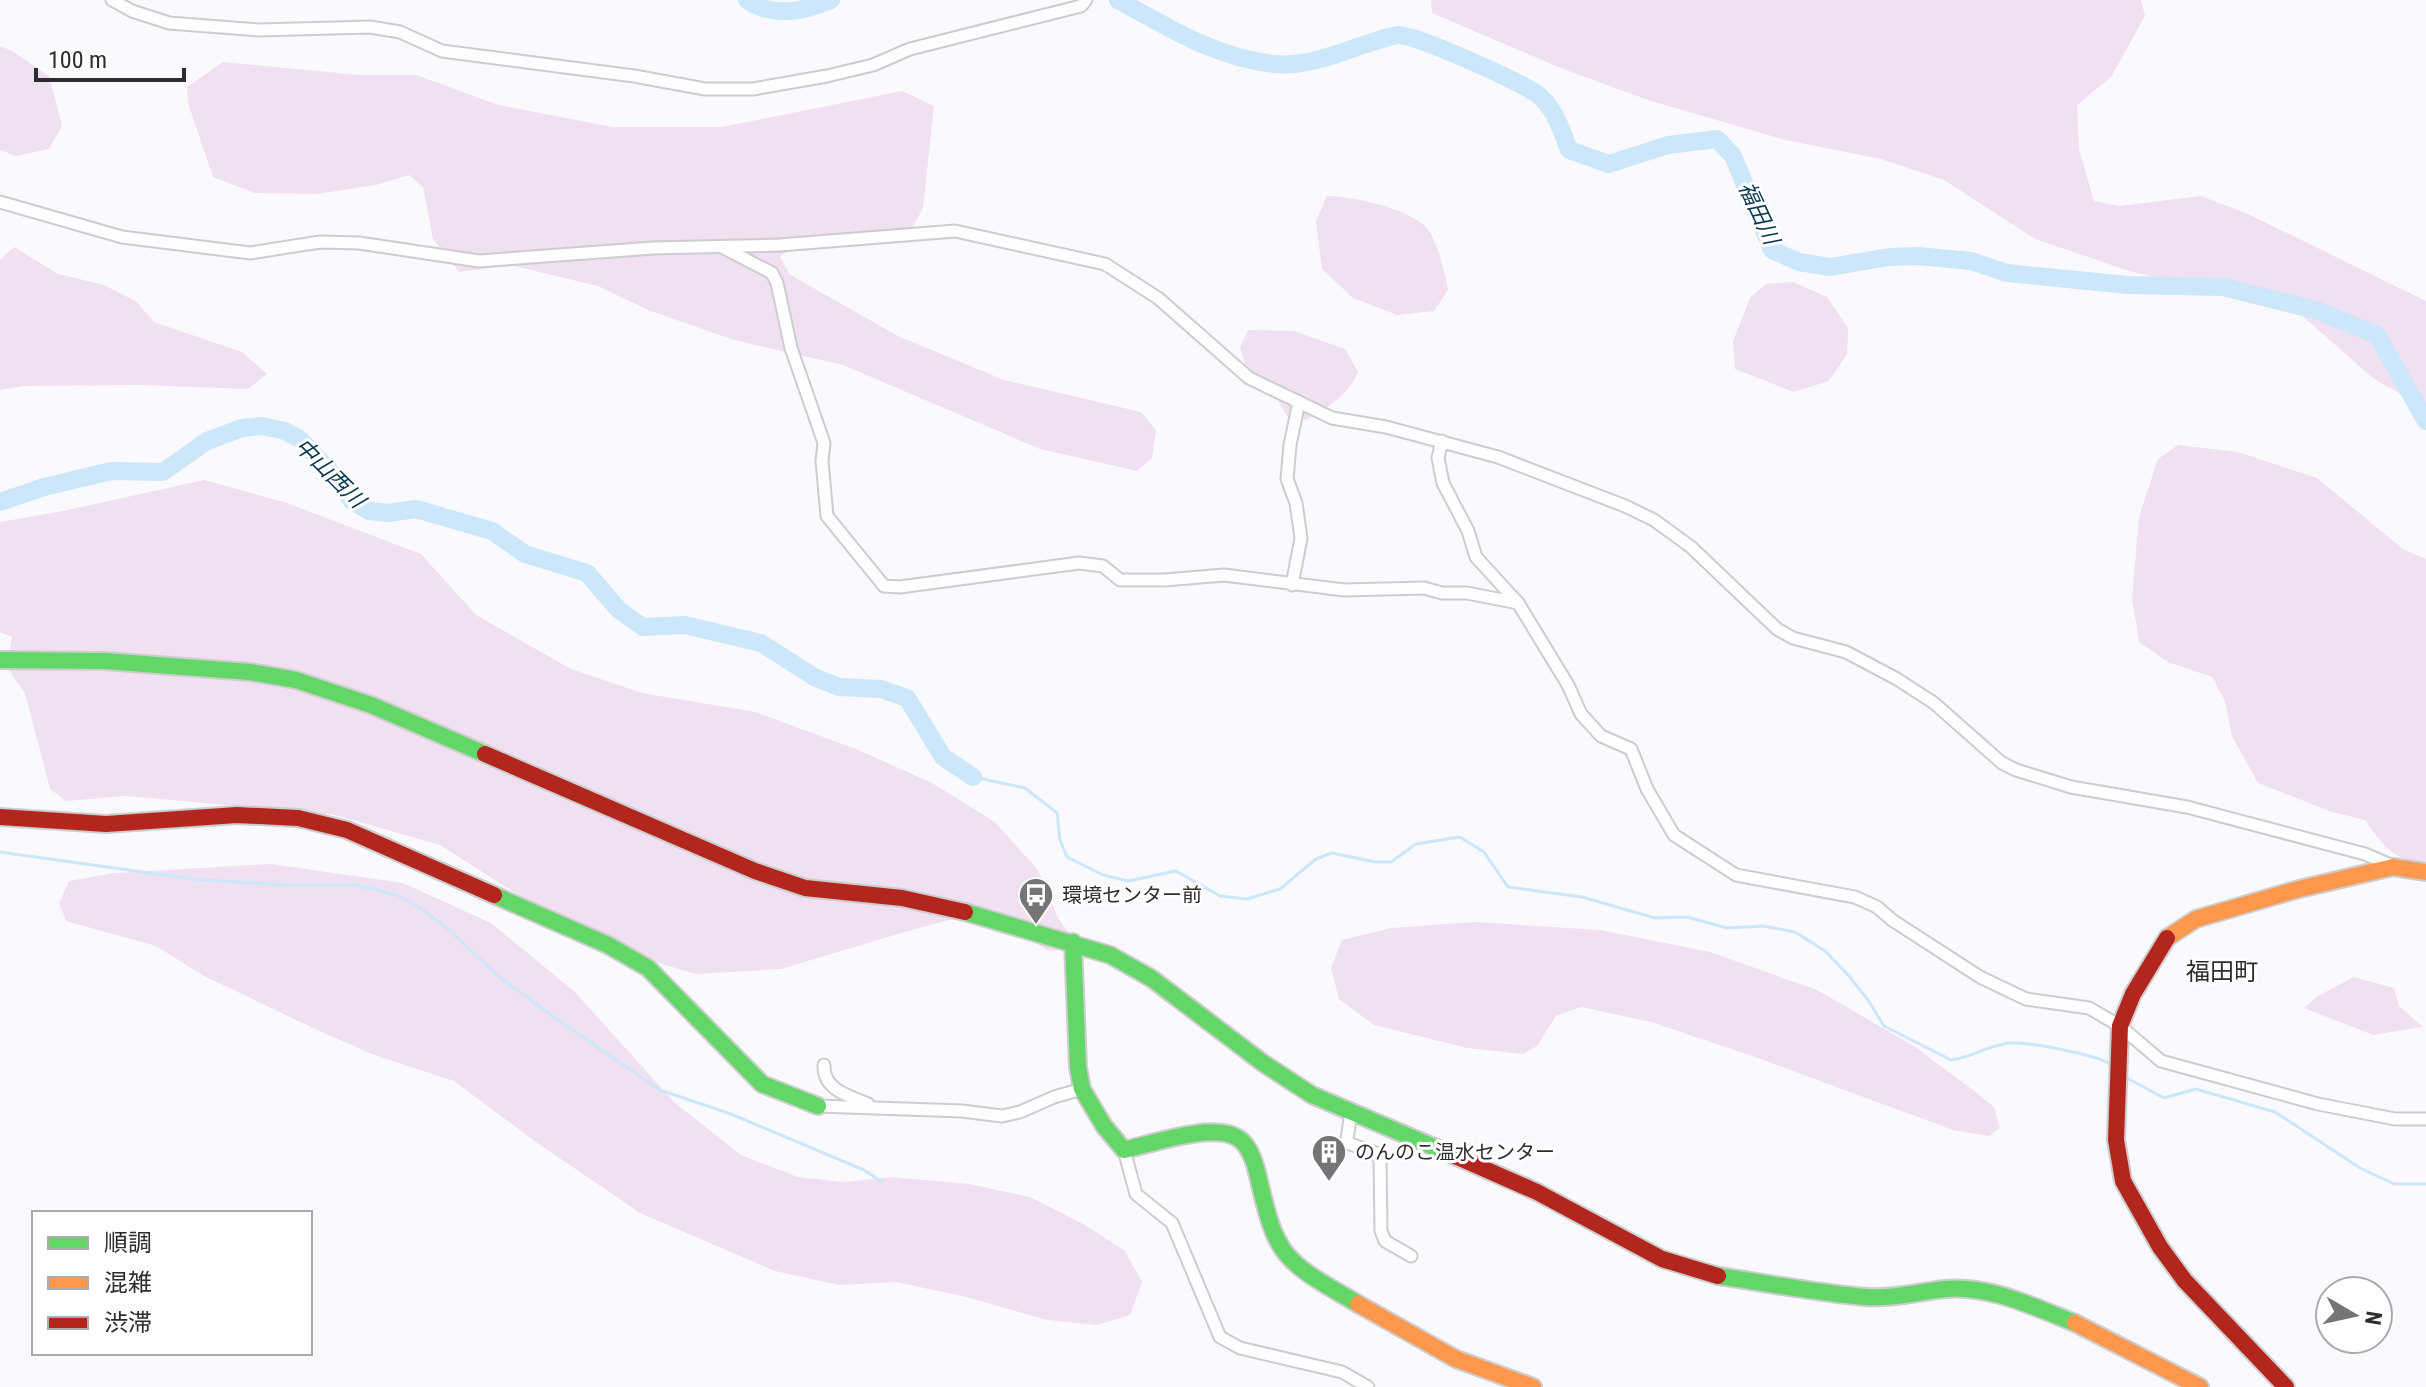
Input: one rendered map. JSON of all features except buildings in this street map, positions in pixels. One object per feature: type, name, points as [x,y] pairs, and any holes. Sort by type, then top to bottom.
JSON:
[{"type":"street","points":[[112,0],[132,11],[169,23],[259,30],[370,27],[400,32],[442,51],[634,76],[705,89],[753,89],[873,65],[910,49],[1081,6],[1086,0]]},
{"type":"street","points":[[0,202],[122,237],[250,253],[320,242],[359,243],[479,261],[585,252],[889,238],[955,231],[1105,264],[1158,298],[1249,378],[1332,418],[1386,427],[1498,457],[1654,520],[1691,547],[1777,629],[1793,638],[1846,652],[1897,679],[1934,703],[2002,763],[2016,770],[2071,787],[2187,807],[2365,854],[2393,867],[2426,872]]},
{"type":"street","points":[[722,246],[772,273],[777,283],[791,348],[824,443],[822,461],[827,516],[884,586],[900,587],[1079,563],[1103,566],[1120,580],[1224,575],[1344,590],[1424,588],[1518,603]]},
{"type":"street","points":[[1292,585],[1301,538],[1296,503],[1287,479],[1299,402]]},
{"type":"street","points":[[1442,441],[1438,458],[1443,483],[1468,531],[1476,557],[1518,603],[1568,685],[1581,714],[1601,736],[1631,749],[1647,789],[1674,835],[1736,875],[1855,897],[1877,907],[1980,977],[2026,999],[2089,1008],[2120,1026],[2161,1061],[2318,1104],[2395,1119],[2426,1119]]},
{"type":"street","points":[[0,660],[105,661],[250,672],[296,680],[371,705],[767,875],[805,888],[902,898],[952,908],[1110,955],[1151,978],[1283,1078],[1351,1112],[1537,1192],[1662,1259],[1687,1269],[1867,1297],[1965,1289],[2006,1296],[2091,1329],[2200,1387]]},
{"type":"street","points":[[0,817],[106,824],[237,815],[298,818],[347,830],[534,911],[635,960],[681,999],[762,1084],[818,1106],[962,1111],[1002,1116],[1082,1089]]},
{"type":"street","points":[[2286,1387],[2185,1281],[2160,1247],[2123,1181],[2116,1140],[2120,1026],[2150,961],[2162,942],[2176,930],[2196,919],[2284,893],[2393,867]]},
{"type":"street","points":[[1073,942],[1078,1067],[1082,1089],[1104,1126],[1124,1150],[1136,1194],[1172,1223],[1220,1337],[1240,1348],[1342,1372],[1368,1387]]},
{"type":"street","points":[[824,1065],[823,1074],[828,1084],[876,1108]]},
{"type":"street","points":[[1351,1112],[1347,1139],[1350,1144],[1376,1153],[1380,1161],[1381,1231],[1385,1241],[1411,1256]]},
{"type":"street","points":[[1124,1150],[1211,1132],[1239,1138],[1253,1159],[1269,1222],[1281,1248],[1292,1260],[1373,1314],[1462,1363],[1533,1387]]},
{"type":"shaded area","points":[[1431,0],[2141,0],[2145,16],[2111,77],[2077,105],[2079,149],[2094,201],[2119,206],[2201,196],[2248,214],[2426,301],[2426,408],[2374,379],[2299,313],[2232,292],[2132,272],[2035,239],[1944,180],[1881,159],[1785,140],[1651,101],[1563,69],[1432,13]]},
{"type":"shaded area","points":[[0,46],[49,76],[62,126],[49,149],[16,156],[0,150]]},
{"type":"shaded area","points":[[223,62],[360,75],[416,75],[499,105],[612,127],[722,127],[902,91],[934,106],[923,208],[909,234],[800,244],[780,256],[789,274],[898,336],[1004,380],[1141,412],[1156,430],[1152,458],[1137,471],[1040,449],[843,365],[734,340],[648,310],[598,286],[510,265],[459,272],[433,239],[423,187],[409,175],[376,185],[317,194],[255,193],[213,177],[188,103],[187,87]]},
{"type":"shaded area","points":[[1327,196],[1378,204],[1404,213],[1424,225],[1437,246],[1448,290],[1434,311],[1397,315],[1353,298],[1322,269],[1316,221]]},
{"type":"shaded area","points":[[14,247],[58,274],[104,285],[137,302],[154,322],[242,352],[267,374],[248,389],[140,385],[23,386],[0,390],[0,260]]},
{"type":"shaded area","points":[[1793,282],[1827,297],[1848,328],[1847,354],[1829,381],[1794,392],[1735,369],[1733,341],[1750,298],[1766,284]]},
{"type":"shaded area","points":[[1248,330],[1294,331],[1345,349],[1358,372],[1343,394],[1306,420],[1287,416],[1276,398],[1245,364],[1240,347]]},
{"type":"shaded area","points":[[2178,445],[2238,452],[2317,478],[2403,549],[2426,559],[2426,864],[2405,859],[2390,850],[2365,820],[2332,812],[2258,783],[2232,736],[2225,701],[2212,677],[2168,662],[2139,642],[2132,599],[2139,517],[2158,459]]},
{"type":"shaded area","points":[[204,480],[284,502],[421,554],[476,615],[571,669],[642,693],[755,712],[856,749],[932,783],[995,822],[1038,870],[1058,918],[1071,936],[1062,950],[1049,951],[1023,937],[960,917],[781,969],[696,974],[615,950],[440,845],[335,815],[127,796],[66,801],[50,789],[25,693],[7,668],[12,637],[0,632],[0,522]]},
{"type":"shaded area","points":[[271,864],[403,883],[491,923],[574,991],[675,1103],[741,1155],[798,1177],[844,1182],[892,1177],[969,1184],[1030,1197],[1085,1225],[1125,1251],[1142,1282],[1130,1315],[1097,1325],[1047,1320],[966,1297],[896,1282],[839,1285],[775,1271],[640,1213],[454,1081],[374,1055],[315,1029],[204,976],[156,946],[66,921],[59,904],[69,881],[115,873]]},
{"type":"shaded area","points":[[1475,922],[1600,930],[1710,952],[1817,990],[1914,1046],[1973,1090],[1994,1107],[2000,1128],[1989,1136],[1953,1130],[1651,1022],[1581,1007],[1556,1016],[1537,1046],[1523,1054],[1467,1048],[1374,1025],[1339,999],[1331,968],[1342,940],[1391,928]]},
{"type":"shaded area","points":[[2354,977],[2394,988],[2399,1006],[2423,1027],[2373,1035],[2304,1008],[2318,996]]},
{"type":"waterway","name":"福田川","points":[[747,0],[778,11],[809,8],[831,0]]},
{"type":"waterway","name":"福田川","points":[[1118,0],[1212,48],[1274,64],[1321,59],[1382,39],[1407,36],[1469,60],[1532,91],[1551,109],[1569,150],[1609,164],[1668,145],[1717,139],[1733,156],[1772,250],[1799,262],[1830,267],[1889,257],[1918,256],[1971,261],[2007,273],[2127,285],[2223,287],[2319,311],[2377,335],[2426,421]]},
{"type":"waterway","name":"中山西川","points":[[0,502],[44,487],[111,471],[163,472],[207,441],[242,428],[262,426],[285,431],[301,440],[336,478],[352,501],[369,511],[388,513],[416,509],[492,531],[525,554],[587,573],[619,610],[643,627],[685,625],[761,643],[816,678],[839,687],[881,689],[907,698],[943,757],[973,777]]},
{"type":"waterway","points":[[973,777],[1025,788],[1057,813],[1060,840],[1067,857],[1103,875],[1128,881],[1176,871],[1220,896],[1247,899],[1280,889],[1316,859],[1332,853],[1375,862],[1391,862],[1416,844],[1460,837],[1484,852],[1508,887],[1582,897],[1655,918],[1687,917],[1727,928],[1763,926],[1795,932],[1825,951],[1849,976],[1884,1026],[1951,1060],[2012,1043],[2062,1050],[2110,1064]]},
{"type":"waterway","points":[[0,852],[192,879],[282,885],[356,885],[396,895],[419,907],[447,928],[497,975],[555,1018],[660,1090],[731,1114],[864,1170],[882,1182]]},
{"type":"waterway","points":[[2125,1077],[2164,1098],[2196,1089],[2275,1112],[2360,1168],[2394,1184],[2426,1184]]},
{"type":"traffic: fast","points":[[0,660],[105,661],[250,672],[296,680],[371,705],[485,754]]},
{"type":"traffic: fast","points":[[494,895],[608,945],[648,968],[762,1084],[818,1106]]},
{"type":"traffic: fast","points":[[965,912],[1110,955],[1151,978],[1263,1063],[1312,1095],[1455,1156]]},
{"type":"traffic: fast","points":[[1073,942],[1078,1067],[1082,1089],[1104,1126],[1124,1150],[1198,1133],[1214,1132],[1238,1138],[1252,1156],[1270,1223],[1284,1251],[1309,1274],[1358,1304]]},
{"type":"traffic: fast","points":[[1718,1276],[1865,1297],[1945,1289],[1979,1290],[2012,1298],[2075,1323]]},
{"type":"traffic: slow","points":[[2167,938],[2196,919],[2299,889],[2393,867],[2426,872]]},
{"type":"traffic: slow","points":[[1358,1304],[1456,1359],[1533,1387]]},
{"type":"traffic: slow","points":[[2075,1323],[2200,1387]]},
{"type":"traffic: jam","points":[[485,754],[755,871],[805,888],[902,898],[965,912]]},
{"type":"traffic: jam","points":[[0,817],[106,824],[237,815],[298,818],[347,830],[494,895]]},
{"type":"traffic: jam","points":[[2167,938],[2133,994],[2120,1026],[2116,1140],[2123,1181],[2160,1247],[2185,1281],[2286,1387]]},
{"type":"traffic: jam","points":[[1455,1156],[1537,1192],[1662,1259],[1718,1276]]},
{"type":"place","name":"環境センター前","points":[[1036,926]]},
{"type":"place","name":"のんのこ温水センター","points":[[1329,1183]]},
{"type":"district","name":"福田町","points":[[2222,972]]}]
